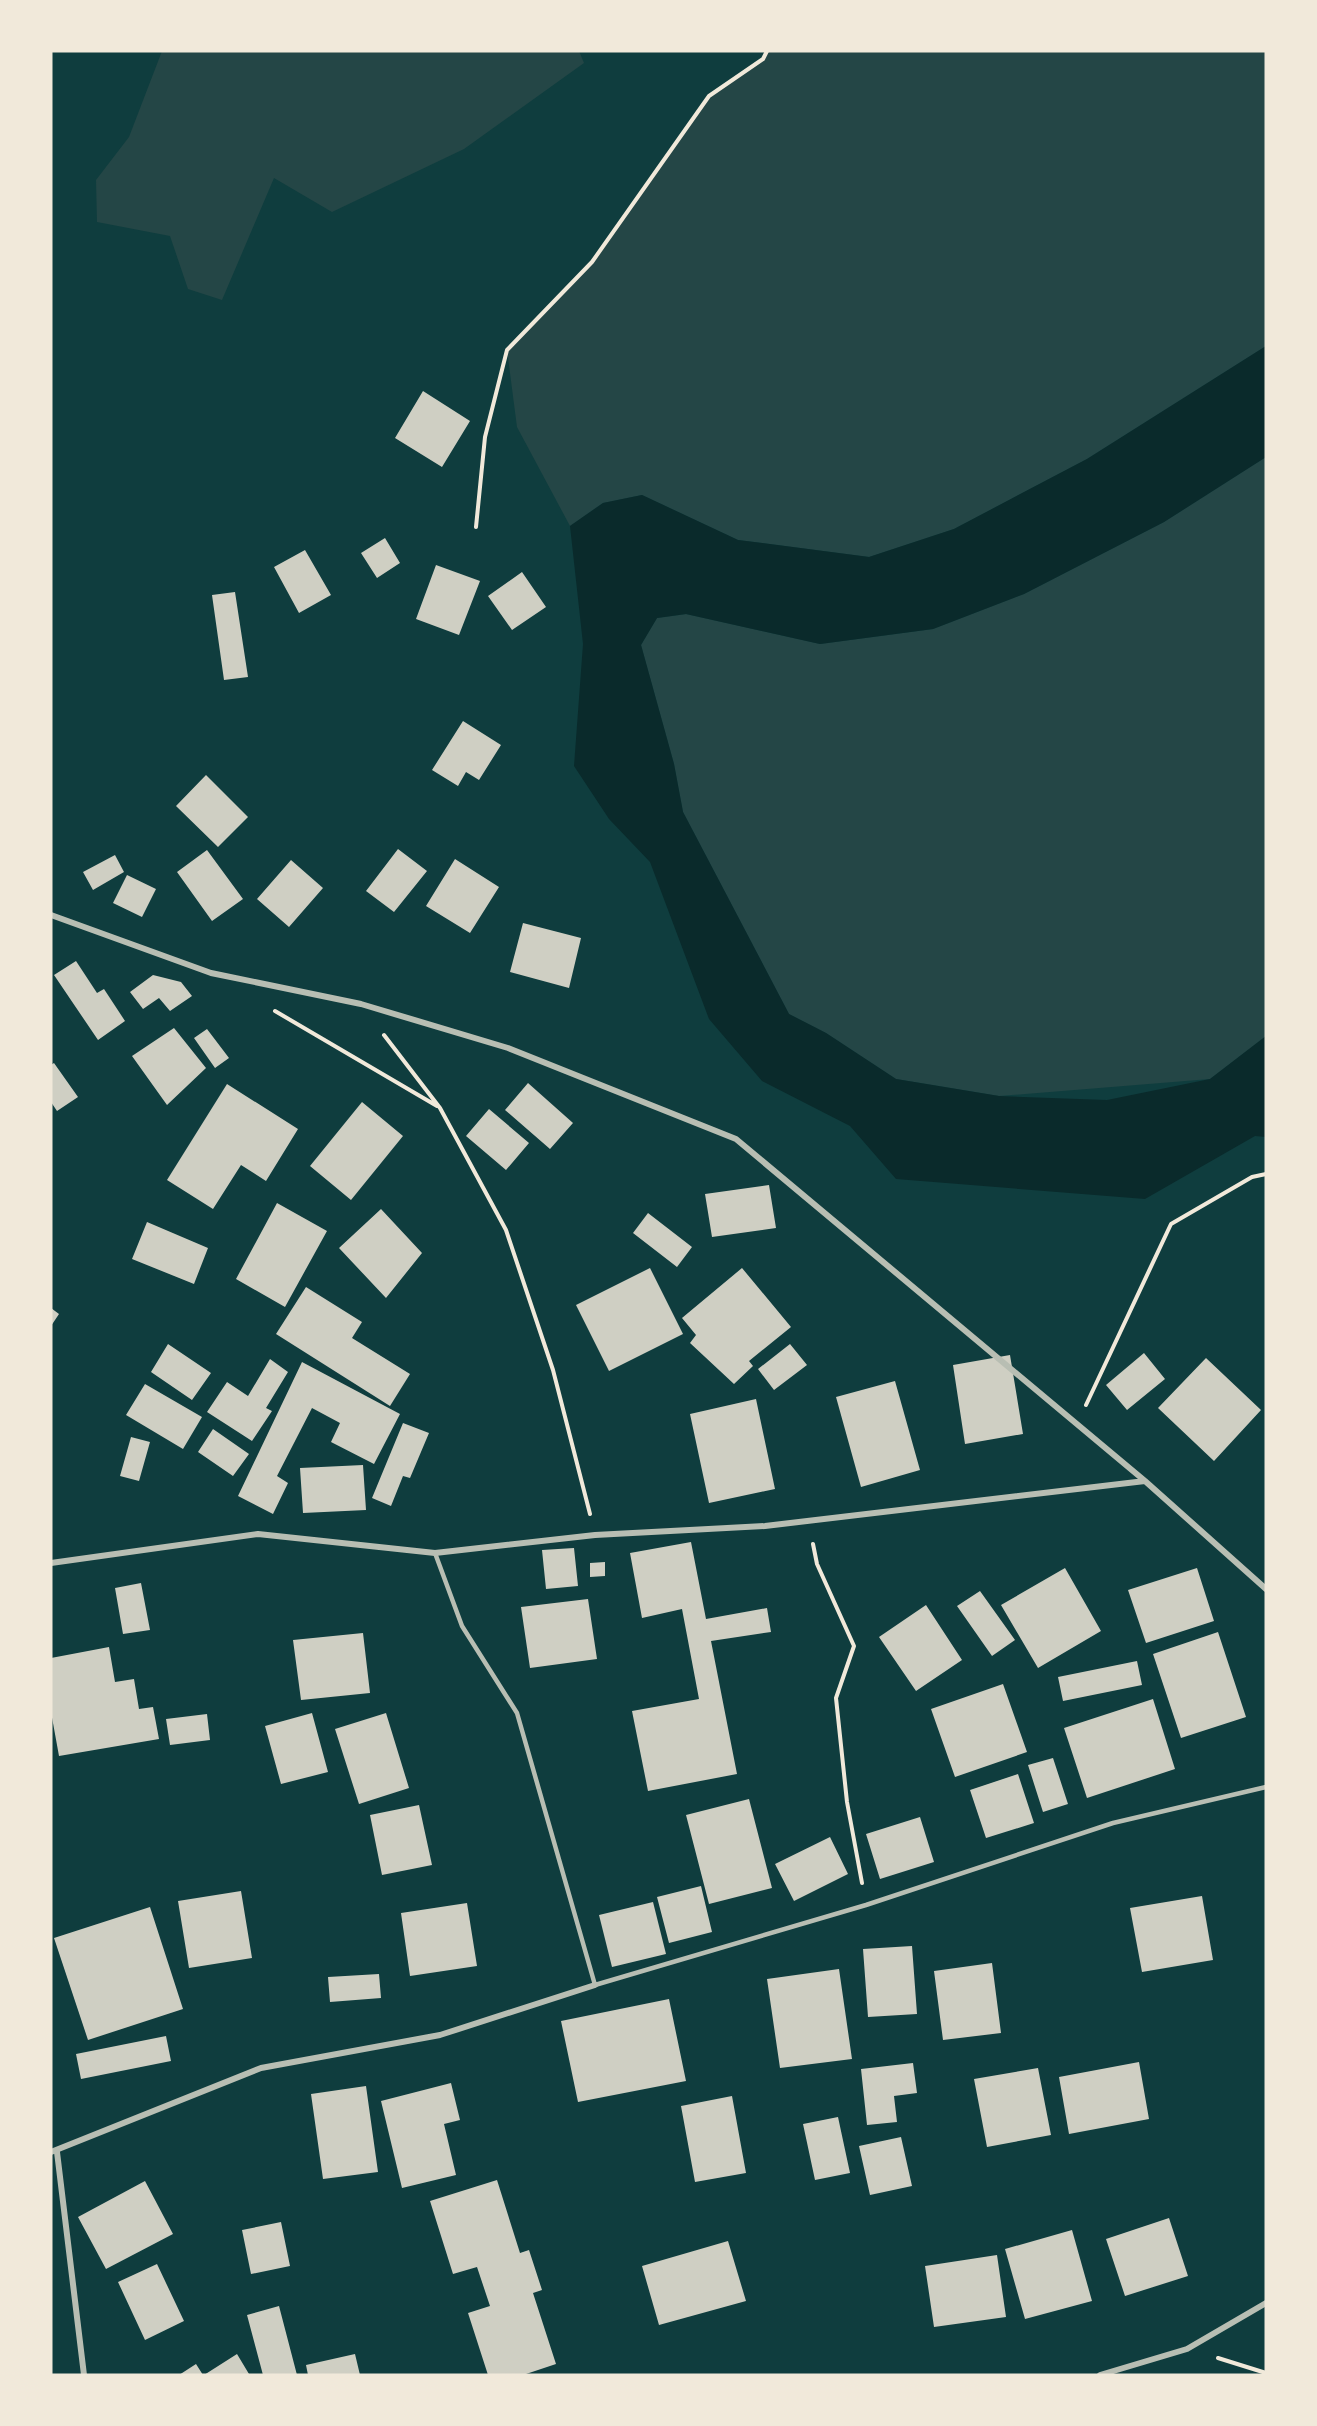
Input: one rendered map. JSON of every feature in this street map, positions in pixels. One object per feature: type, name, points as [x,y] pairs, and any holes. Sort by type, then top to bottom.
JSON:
[{"type":"street","points":[[51,915],[211,973],[361,1004],[508,1047],[736,1139],[1145,1481],[1266,1589]]},
{"type":"street","points":[[51,1563],[258,1534],[435,1553],[595,1535],[810,1521],[1145,1481]]},
{"type":"street","points":[[84,2375],[54,2152],[261,2068],[440,2035],[595,1985]]},
{"type":"street","points":[[1100,2375],[1187,2349],[1266,2304]]},
{"type":"lane","points":[[435,1553],[462,1626],[517,1713],[595,1985],[866,1905],[1113,1823],[1266,1787]]},
{"type":"path","points":[[476,527],[485,437],[507,350],[592,262],[709,96],[763,59],[767,51]]},
{"type":"path","points":[[361,1004],[440,1108],[506,1230],[553,1370],[595,1535]]},
{"type":"path","points":[[270,1008],[440,1108]]},
{"type":"path","points":[[1077,1425],[1171,1224],[1252,1177],[1266,1174]]},
{"type":"path","points":[[810,1521],[817,1564],[854,1646],[836,1698],[847,1802],[866,1905]]},
{"type":"path","points":[[1187,2349],[1266,2373]]},
{"type":"shaded area","points":[[162,51],[579,51],[584,63],[464,149],[332,212],[274,178],[222,300],[188,289],[170,236],[97,222],[96,180],[129,137]]},
{"type":"shaded area","points":[[767,51],[1266,51],[1266,346],[1087,459],[954,529],[869,557],[738,540],[642,495],[603,503],[570,526],[517,427],[507,350],[592,262],[709,96],[763,59]]},
{"type":"shaded area","points":[[1266,346],[1266,457],[1164,522],[1024,594],[933,629],[820,644],[686,614],[657,618],[641,645],[674,764],[683,812],[789,1014],[826,1033],[896,1079],[999,1096],[1107,1100],[1210,1079],[1266,1036],[1266,1137],[1255,1136],[1145,1199],[896,1179],[850,1126],[762,1081],[709,1019],[650,862],[609,819],[574,766],[583,644],[570,526],[603,503],[642,495],[738,540],[869,557],[954,529],[1087,459]]},
{"type":"shaded area","points":[[1266,457],[1266,1036],[1210,1079],[999,1096],[896,1079],[826,1033],[789,1014],[683,812],[674,764],[641,645],[657,618],[686,614],[820,644],[933,629],[1024,594],[1164,522]]},
{"type":"building","points":[[423,391],[470,421],[442,467],[395,438]]},
{"type":"building","points":[[385,538],[400,563],[377,578],[361,553]]},
{"type":"building","points":[[305,550],[331,595],[299,613],[274,567]]},
{"type":"building","points":[[436,565],[480,581],[459,635],[416,619]]},
{"type":"building","points":[[522,572],[546,607],[512,630],[488,596]]},
{"type":"building","points":[[235,592],[248,677],[224,680],[212,595]]},
{"type":"building","points":[[463,721],[501,745],[479,780],[466,772],[458,786],[432,770]]},
{"type":"building","points":[[206,775],[248,817],[218,847],[176,806]]},
{"type":"building","points":[[398,849],[427,871],[394,912],[366,891]]},
{"type":"building","points":[[207,850],[243,899],[212,921],[177,872]]},
{"type":"building","points":[[115,855],[124,872],[93,890],[83,872]]},
{"type":"building","points":[[455,859],[499,887],[470,933],[426,906]]},
{"type":"building","points":[[291,860],[323,888],[289,927],[257,899]]},
{"type":"building","points":[[127,875],[156,889],[142,917],[113,903]]},
{"type":"building","points":[[523,923],[581,938],[569,988],[510,972]]},
{"type":"building","points":[[76,961],[97,993],[104,989],[125,1021],[98,1040],[54,975]]},
{"type":"building","points":[[153,975],[181,982],[192,996],[170,1011],[159,998],[143,1009],[130,992]]},
{"type":"building","points":[[174,1028],[206,1068],[167,1105],[132,1056]]},
{"type":"building","points":[[207,1029],[229,1058],[215,1068],[194,1038]]},
{"type":"building","points":[[54,1063],[78,1097],[57,1111],[51,1102],[51,1065]]},
{"type":"building","points":[[528,1083],[573,1123],[550,1149],[505,1110]]},
{"type":"building","points":[[227,1084],[298,1129],[266,1181],[241,1165],[213,1209],[167,1180]]},
{"type":"building","points":[[362,1102],[403,1136],[351,1200],[310,1166]]},
{"type":"building","points":[[489,1109],[529,1143],[506,1170],[466,1136]]},
{"type":"building","points":[[769,1185],[776,1228],[712,1237],[705,1194]]},
{"type":"building","points":[[277,1203],[327,1231],[285,1307],[236,1279]]},
{"type":"building","points":[[381,1209],[422,1253],[386,1298],[339,1248]]},
{"type":"building","points":[[648,1213],[692,1247],[677,1267],[633,1233]]},
{"type":"building","points":[[147,1222],[208,1248],[194,1284],[132,1259]]},
{"type":"building","points":[[650,1268],[683,1334],[609,1371],[576,1305]]},
{"type":"building","points":[[742,1268],[791,1327],[749,1361],[753,1366],[734,1384],[690,1343],[696,1335],[682,1318]]},
{"type":"building","points":[[306,1287],[362,1322],[352,1338],[410,1374],[390,1406],[276,1334]]},
{"type":"building","points":[[51,1308],[59,1314],[51,1326]]},
{"type":"building","points":[[168,1344],[211,1373],[192,1400],[151,1372]]},
{"type":"building","points":[[790,1344],[807,1365],[774,1390],[758,1369]]},
{"type":"building","points":[[1144,1353],[1165,1379],[1127,1410],[1106,1385]]},
{"type":"building","points":[[1010,1355],[1023,1434],[965,1444],[953,1365]]},
{"type":"building","points":[[1206,1358],[1261,1410],[1214,1461],[1158,1408]]},
{"type":"building","points":[[270,1359],[288,1372],[266,1408],[272,1411],[252,1441],[207,1412],[227,1382],[248,1396]]},
{"type":"building","points":[[302,1362],[400,1414],[374,1464],[331,1442],[340,1423],[312,1408],[277,1476],[288,1483],[273,1514],[238,1496]]},
{"type":"building","points":[[895,1381],[920,1470],[861,1487],[836,1397]]},
{"type":"building","points":[[145,1384],[202,1417],[183,1449],[126,1415]]},
{"type":"building","points":[[756,1399],[775,1489],[709,1503],[690,1414]]},
{"type":"building","points":[[403,1423],[429,1433],[410,1478],[403,1476],[391,1506],[372,1498]]},
{"type":"building","points":[[213,1429],[249,1454],[233,1476],[198,1452]]},
{"type":"building","points":[[131,1437],[150,1442],[139,1481],[120,1476]]},
{"type":"building","points":[[363,1465],[366,1510],[303,1513],[300,1468]]},
{"type":"building","points":[[691,1542],[706,1619],[767,1608],[771,1632],[711,1641],[737,1774],[648,1791],[632,1711],[699,1699],[682,1609],[642,1618],[630,1553]]},
{"type":"building","points":[[574,1548],[578,1586],[546,1589],[542,1550]]},
{"type":"building","points":[[605,1562],[605,1576],[590,1577],[590,1563]]},
{"type":"building","points":[[1065,1568],[1101,1631],[1038,1668],[1001,1605]]},
{"type":"building","points":[[1197,1568],[1214,1621],[1146,1643],[1128,1590]]},
{"type":"building","points":[[141,1583],[150,1630],[123,1634],[115,1588]]},
{"type":"building","points":[[980,1591],[1015,1640],[992,1656],[957,1606]]},
{"type":"building","points":[[588,1599],[597,1659],[530,1668],[521,1607]]},
{"type":"building","points":[[926,1605],[962,1660],[916,1691],[879,1637]]},
{"type":"building","points":[[1218,1632],[1246,1717],[1181,1738],[1153,1654]]},
{"type":"building","points":[[363,1633],[370,1693],[301,1700],[293,1640]]},
{"type":"building","points":[[109,1647],[115,1682],[134,1679],[139,1709],[153,1707],[159,1739],[59,1756],[51,1712],[51,1658]]},
{"type":"building","points":[[1137,1661],[1142,1685],[1063,1701],[1058,1677]]},
{"type":"building","points":[[1003,1684],[1027,1752],[955,1777],[931,1709]]},
{"type":"building","points":[[1153,1699],[1175,1769],[1087,1798],[1064,1728]]},
{"type":"building","points":[[312,1713],[328,1772],[281,1784],[265,1726]]},
{"type":"building","points":[[386,1713],[409,1788],[359,1804],[335,1729]]},
{"type":"building","points":[[207,1714],[210,1740],[170,1745],[166,1719]]},
{"type":"building","points":[[1053,1758],[1068,1804],[1043,1812],[1028,1765]]},
{"type":"building","points":[[1018,1774],[1034,1823],[986,1838],[970,1790]]},
{"type":"building","points":[[749,1799],[772,1888],[709,1904],[686,1815]]},
{"type":"building","points":[[419,1805],[432,1865],[382,1875],[370,1815]]},
{"type":"building","points":[[920,1817],[934,1862],[880,1879],[866,1834]]},
{"type":"building","points":[[830,1837],[848,1874],[794,1901],[775,1864]]},
{"type":"building","points":[[701,1886],[712,1932],[669,1943],[657,1897]]},
{"type":"building","points":[[241,1891],[252,1958],[189,1968],[178,1901]]},
{"type":"building","points":[[1202,1896],[1213,1960],[1142,1972],[1130,1908]]},
{"type":"building","points":[[653,1902],[666,1954],[612,1967],[599,1915]]},
{"type":"building","points":[[467,1903],[477,1966],[410,1976],[401,1913]]},
{"type":"building","points":[[150,1907],[183,2009],[88,2040],[54,1938]]},
{"type":"building","points":[[912,1946],[917,2014],[868,2017],[863,1949]]},
{"type":"building","points":[[992,1963],[1001,2033],[943,2040],[934,1971]]},
{"type":"building","points":[[839,1969],[852,2059],[780,2068],[767,1979]]},
{"type":"building","points":[[379,1974],[381,1998],[330,2002],[328,1977]]},
{"type":"building","points":[[669,1999],[686,2081],[578,2102],[561,2021]]},
{"type":"building","points":[[166,2036],[171,2061],[81,2079],[76,2054]]},
{"type":"building","points":[[1139,2062],[1149,2119],[1069,2134],[1059,2077]]},
{"type":"building","points":[[913,2063],[917,2093],[894,2096],[897,2122],[867,2125],[861,2069]]},
{"type":"building","points":[[1038,2068],[1051,2135],[987,2147],[974,2079]]},
{"type":"building","points":[[451,2083],[460,2120],[444,2124],[456,2175],[402,2188],[381,2101]]},
{"type":"building","points":[[366,2086],[378,2172],[323,2179],[311,2094]]},
{"type":"building","points":[[732,2096],[746,2173],[695,2182],[681,2106]]},
{"type":"building","points":[[838,2117],[850,2173],[815,2180],[803,2124]]},
{"type":"building","points":[[901,2137],[912,2186],[870,2195],[859,2146]]},
{"type":"building","points":[[497,2180],[520,2253],[529,2250],[542,2290],[533,2293],[556,2364],[523,2375],[488,2375],[468,2313],[490,2306],[477,2267],[453,2274],[430,2201]]},
{"type":"building","points":[[145,2181],[173,2234],[106,2269],[78,2217]]},
{"type":"building","points":[[1169,2218],[1188,2276],[1125,2296],[1106,2239]]},
{"type":"building","points":[[281,2222],[290,2266],[251,2274],[242,2230]]},
{"type":"building","points":[[1072,2230],[1092,2301],[1025,2319],[1005,2249]]},
{"type":"building","points":[[728,2241],[746,2301],[659,2325],[642,2266]]},
{"type":"building","points":[[997,2255],[1006,2317],[934,2327],[925,2266]]},
{"type":"building","points":[[157,2264],[184,2321],[145,2340],[118,2282]]},
{"type":"building","points":[[279,2306],[297,2375],[263,2375],[247,2315]]},
{"type":"building","points":[[237,2354],[249,2374],[204,2375]]},
{"type":"building","points":[[355,2354],[360,2375],[308,2375],[306,2365]]},
{"type":"building","points":[[196,2364],[203,2375],[179,2375]]}]
